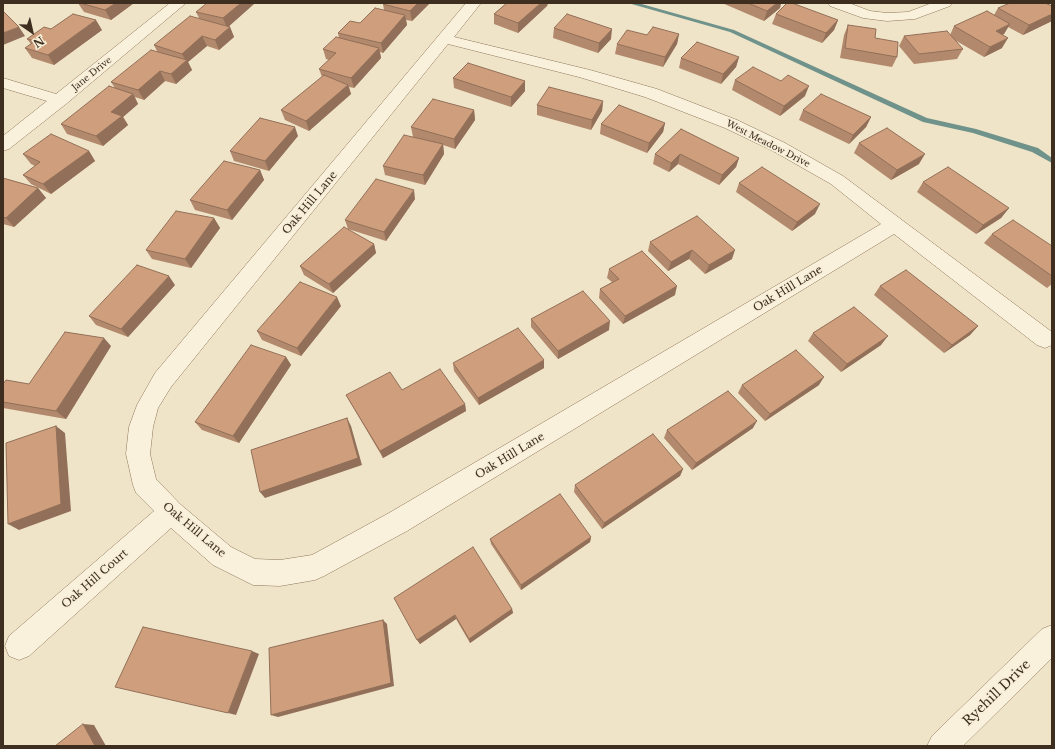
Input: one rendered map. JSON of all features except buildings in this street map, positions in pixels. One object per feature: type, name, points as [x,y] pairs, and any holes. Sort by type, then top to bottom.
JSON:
[{"type":"street","name":"Jane Drive","points":[[3,145],[180,3]]},
{"type":"street","name":"Oak Hill Lane","points":[[474,3],[446,39],[163,380],[148,405],[141,427],[138,454],[145,485],[171,512],[222,556],[253,572],[280,573],[315,568],[398,522],[896,224]]},
{"type":"street","points":[[835,3],[868,15],[887,17],[910,16],[945,3]]},
{"type":"street","name":"West Meadow Drive","points":[[446,39],[584,73],[651,93],[731,124],[779,147],[837,180],[1045,339]]},
{"type":"street","points":[[3,83],[60,100]]},
{"type":"street","name":"Oak Hill Court","points":[[19,646],[171,512]]},
{"type":"street","name":"Ryehill Drive","points":[[942,746],[1052,639]]},
{"type":"waterway","points":[[631,3],[732,31],[925,120],[974,131],[1035,150],[1052,161]]}]
